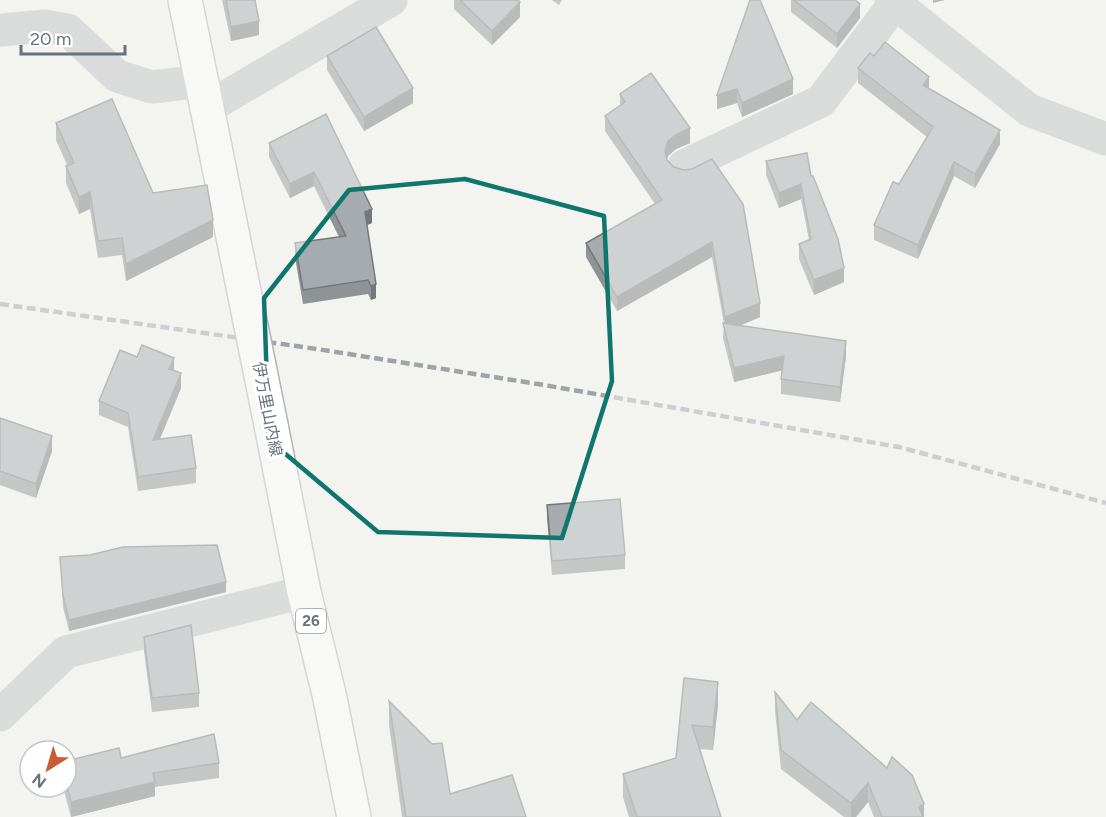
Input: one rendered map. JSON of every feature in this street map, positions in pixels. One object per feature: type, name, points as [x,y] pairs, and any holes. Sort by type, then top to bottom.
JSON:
[{"type":"main road","name":"伊万里山内線","points":[[185,0],[304,592],[329,694],[354,817]]},
{"type":"street","points":[[0,30],[45,26],[68,30],[117,76],[152,87],[205,94],[391,0]]},
{"type":"street","points":[[684,166],[821,101],[893,1],[1029,110],[1106,139]]},
{"type":"street","points":[[0,715],[66,652],[304,592]]},
{"type":"highlighted area","points":[[465,179],[604,216],[612,381],[562,538],[378,532],[269,440],[264,298],[349,190]]},
{"type":"building","points":[[226,0],[255,0],[259,21],[231,27]]},
{"type":"building","points":[[460,0],[518,0],[520,2],[492,31]]},
{"type":"building","points":[[750,0],[760,0],[793,79],[742,103],[737,89],[717,95]]},
{"type":"building","points":[[794,0],[855,0],[860,4],[837,34]]},
{"type":"building","points":[[376,27],[413,88],[364,117],[327,56]]},
{"type":"building","points":[[885,42],[929,77],[923,85],[1000,130],[975,174],[954,162],[918,245],[874,225],[893,182],[899,184],[933,127],[858,68],[870,53],[874,56]]},
{"type":"building","points":[[651,73],[690,128],[668,141],[665,151],[667,160],[674,167],[683,170],[692,169],[712,159],[743,204],[760,303],[725,317],[712,242],[617,297],[586,243],[662,200],[605,116],[625,102],[620,94]]},
{"type":"building","points":[[112,99],[153,193],[207,185],[213,220],[126,264],[122,238],[98,241],[90,192],[79,197],[66,166],[74,163],[56,123]]},
{"type":"building","points":[[326,114],[372,209],[365,212],[376,284],[371,286],[368,280],[303,290],[295,243],[346,236],[314,172],[290,184],[269,143]]},
{"type":"building","points":[[807,153],[811,176],[813,176],[838,239],[844,268],[814,280],[799,244],[811,239],[801,184],[779,193],[766,161]]},
{"type":"building","points":[[723,323],[846,341],[840,387],[781,379],[784,356],[734,368]]},
{"type":"building","points":[[142,345],[174,358],[169,369],[181,373],[153,440],[191,435],[196,468],[138,477],[128,413],[99,401],[120,350],[137,357]]},
{"type":"building","points":[[0,418],[52,436],[36,484],[0,471]]},
{"type":"building","points":[[620,499],[625,555],[552,561],[547,505]]},
{"type":"building","points":[[217,545],[226,582],[69,620],[63,596],[60,557],[90,555],[123,547]]},
{"type":"building","points":[[191,625],[199,693],[152,698],[144,637]]},
{"type":"building","points":[[684,678],[718,682],[713,727],[692,725],[721,817],[637,817],[623,774],[676,758]]},
{"type":"building","points":[[775,692],[797,720],[811,702],[887,768],[892,757],[912,775],[924,804],[919,807],[923,817],[882,817],[868,783],[851,803],[781,750]]},
{"type":"building","points":[[389,701],[432,744],[442,743],[450,794],[512,775],[526,817],[406,817]]},
{"type":"building","points":[[214,734],[219,763],[153,773],[155,782],[71,802],[70,799],[78,799],[78,758],[119,748],[121,758]]},
{"type":"railway","points":[[0,304],[317,349],[544,385],[899,447],[1106,503]]}]
